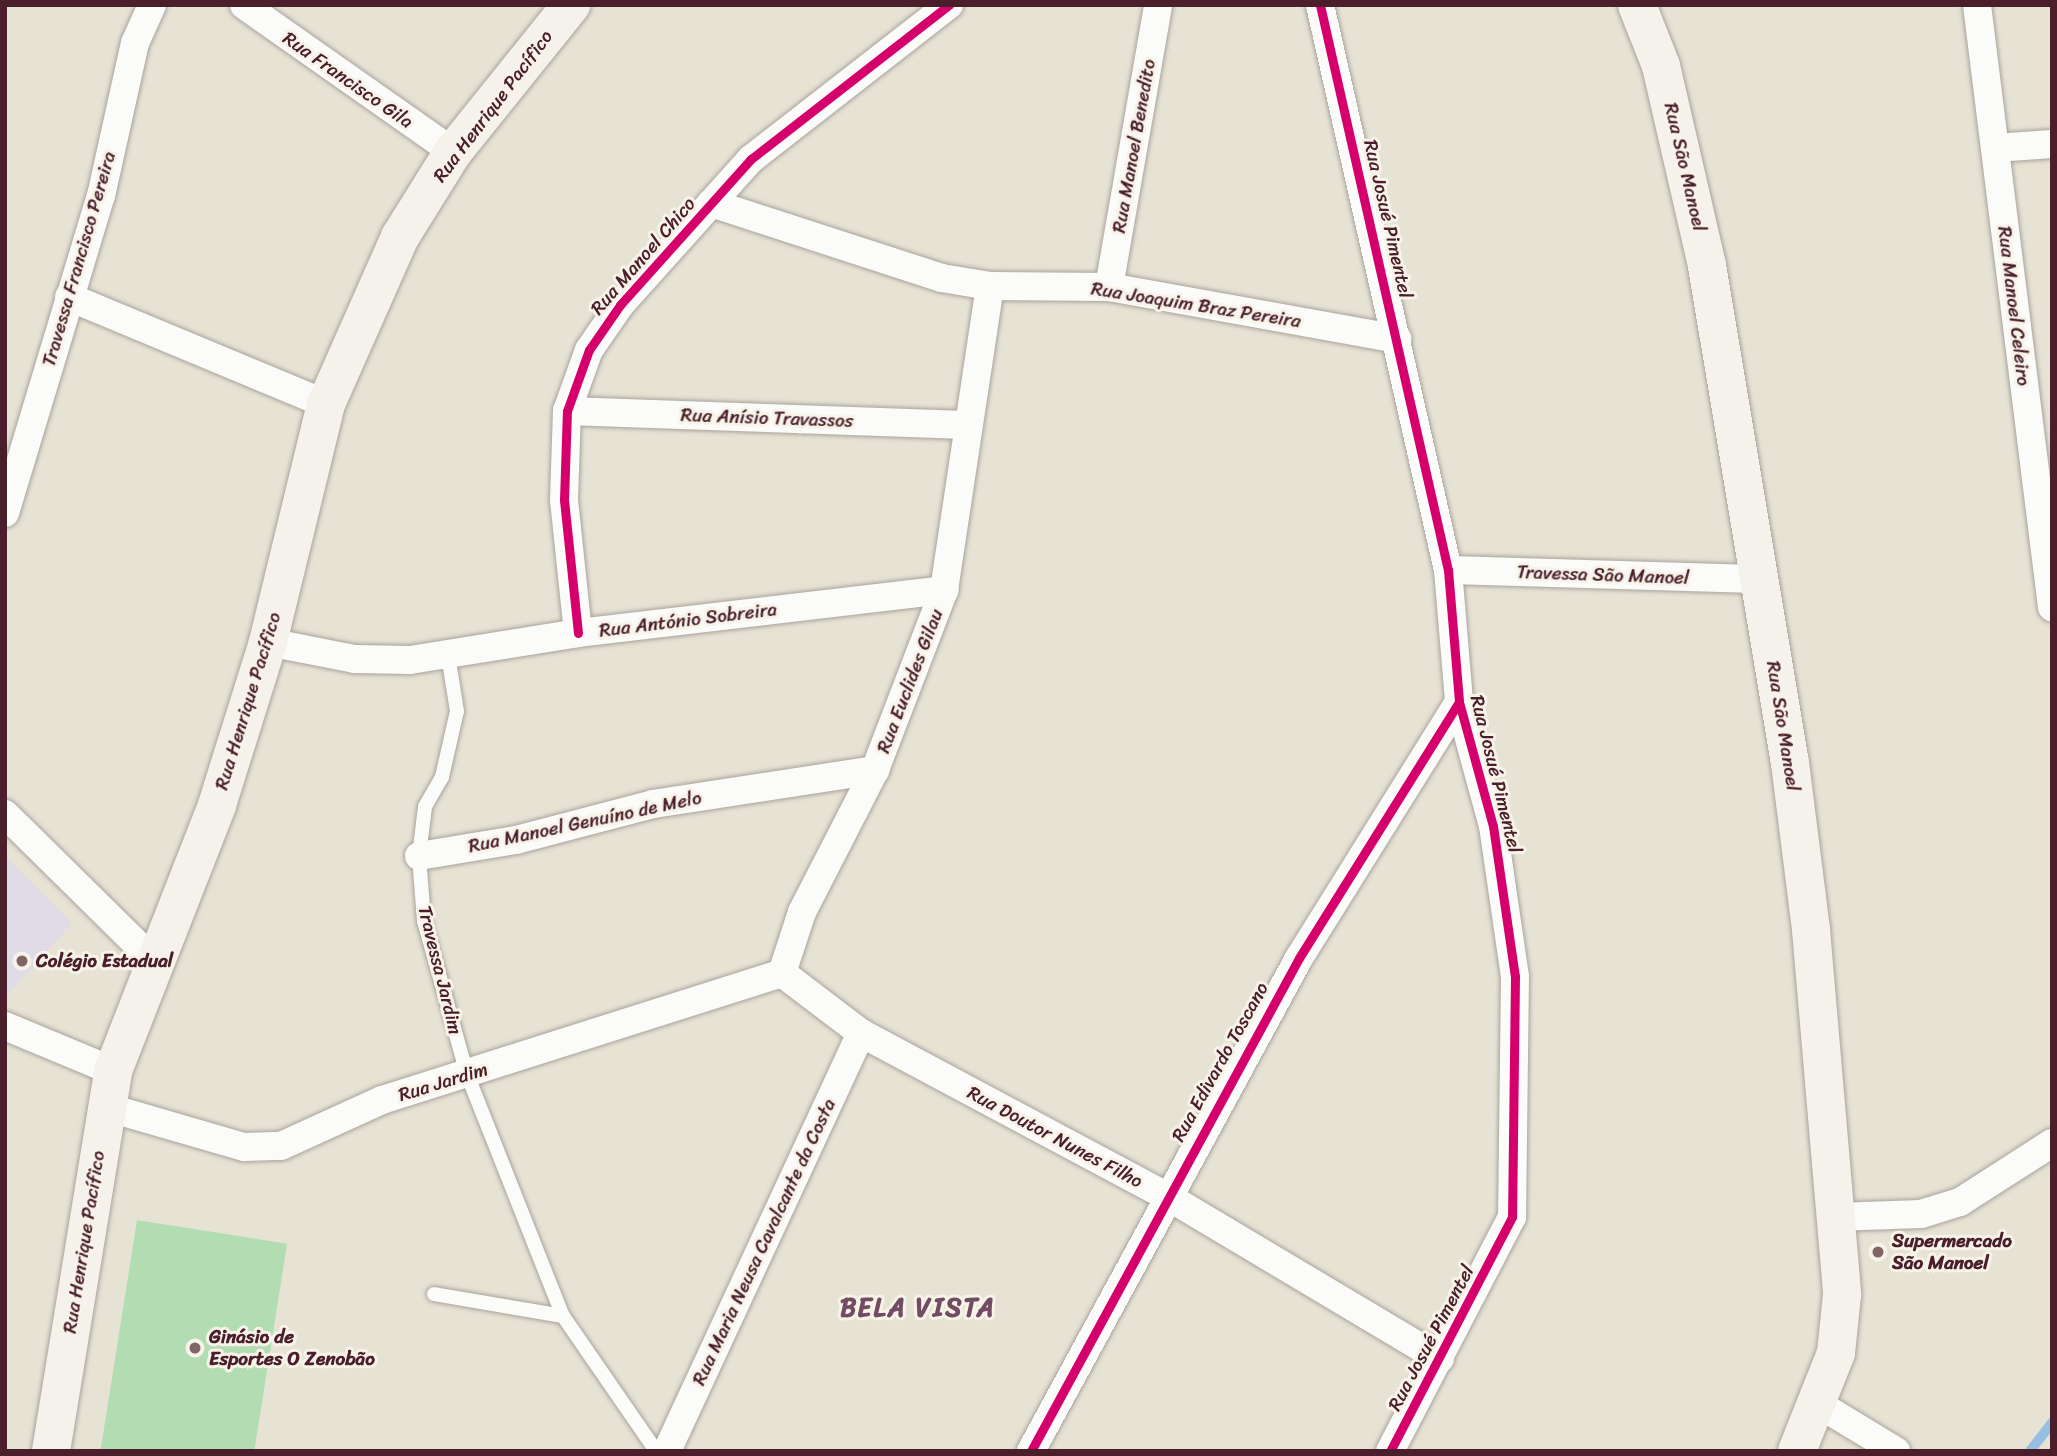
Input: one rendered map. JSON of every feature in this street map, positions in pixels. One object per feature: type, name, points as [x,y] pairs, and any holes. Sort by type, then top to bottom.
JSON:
[{"type":"main road","name":"Rua Henrique Pacífico","points":[[51,1451],[109,1089],[154,961],[217,805],[268,642],[326,404],[394,249],[453,152],[571,5]]},
{"type":"main road","name":"Rua São Manoel","points":[[1637,5],[1661,66],[1686,161],[1758,579],[1811,930],[1842,1295],[1836,1353],[1820,1405],[1797,1451]]},
{"type":"street","name":"Travessa Francisco Pereira","points":[[5,513],[68,297],[101,196],[135,43],[152,5]]},
{"type":"street","name":"Rua Francisco Gila","points":[[244,5],[453,152]]},
{"type":"street","name":"Rua Manoel Chico","points":[[578,633],[564,500],[567,411],[589,350],[751,159],[949,5]]},
{"type":"street","name":"Rua Manoel Benedito","points":[[1109,287],[1158,5]]},
{"type":"street","name":"Rua Josué Pimentel","points":[[1320,5],[1448,570],[1459,702],[1506,895],[1515,976],[1516,1168],[1512,1217],[1390,1451]]},
{"type":"street","name":"Rua Manoel Celeiro","points":[[1977,5],[2052,607]]},
{"type":"street","points":[[1995,148],[2052,144]]},
{"type":"street","name":"Rua Joaquim Braz Pereira","points":[[711,203],[820,243],[990,286],[1109,287],[1397,339]]},
{"type":"street","name":"Rua Euclides Gilau","points":[[782,973],[802,912],[875,770],[944,590],[966,425],[990,286]]},
{"type":"street","points":[[68,297],[326,404]]},
{"type":"street","name":"Rua Anísio Travassos","points":[[567,411],[966,425]]},
{"type":"street","name":"Travessa São Manoel","points":[[1448,570],[1758,579]]},
{"type":"street","name":"Rua António Sobreira","points":[[268,642],[355,659],[448,655],[578,633],[944,590]]},
{"type":"street","name":"Rua Edivardo Toscano","points":[[1031,1451],[1165,1195],[1299,958],[1459,702]]},
{"type":"street","name":"Rua Manoel Genuíno de Melo","points":[[419,856],[516,840],[653,804],[875,770]]},
{"type":"street","points":[[5,814],[154,961]]},
{"type":"street","name":"Rua Doutor Nunes Filho","points":[[782,973],[861,1033],[1165,1195],[1440,1359]]},
{"type":"street","name":"Rua Jardim","points":[[5,1027],[109,1089],[244,1147],[281,1146],[344,1114],[782,973]]},
{"type":"street","name":"Rua Maria Neusa Cavalcante da Costa","points":[[667,1451],[861,1033]]},
{"type":"street","points":[[1835,1217],[1921,1214],[1960,1202],[2052,1143]]},
{"type":"street","points":[[1820,1405],[1896,1451]]},
{"type":"lane","name":"Travessa Jardim","points":[[448,655],[457,711],[452,745],[425,807],[419,856],[424,921],[467,1074],[563,1316],[656,1451]]},
{"type":"lane","points":[[434,1294],[563,1316]]},
{"type":"shaded area","name":"Colégio Estadual","points":[[5,856],[72,923],[5,998]]},
{"type":"green space","name":"Ginásio de Esportes O Zenobão","points":[[137,1220],[287,1244],[254,1451],[101,1450]]},
{"type":"waterway","points":[[2030,1451],[2052,1423]]},
{"type":"cycle path","points":[[578,633],[564,500],[567,411],[589,350],[620,305],[751,159],[949,5]]},
{"type":"cycle path","points":[[1320,5],[1448,570],[1459,702],[1493,826],[1515,976],[1512,1217],[1390,1451]]},
{"type":"cycle path","points":[[1031,1451],[1299,958],[1459,702]]},
{"type":"place","name":"Colégio Estadual","points":[[22,961]]},
{"type":"place","name":"Supermercado São Manoel","points":[[1878,1252]]},
{"type":"place","name":"Ginásio de Esportes O Zenobão","points":[[195,1348]]},
{"type":"district","name":"BELA VISTA","points":[[918,1308]]}]
